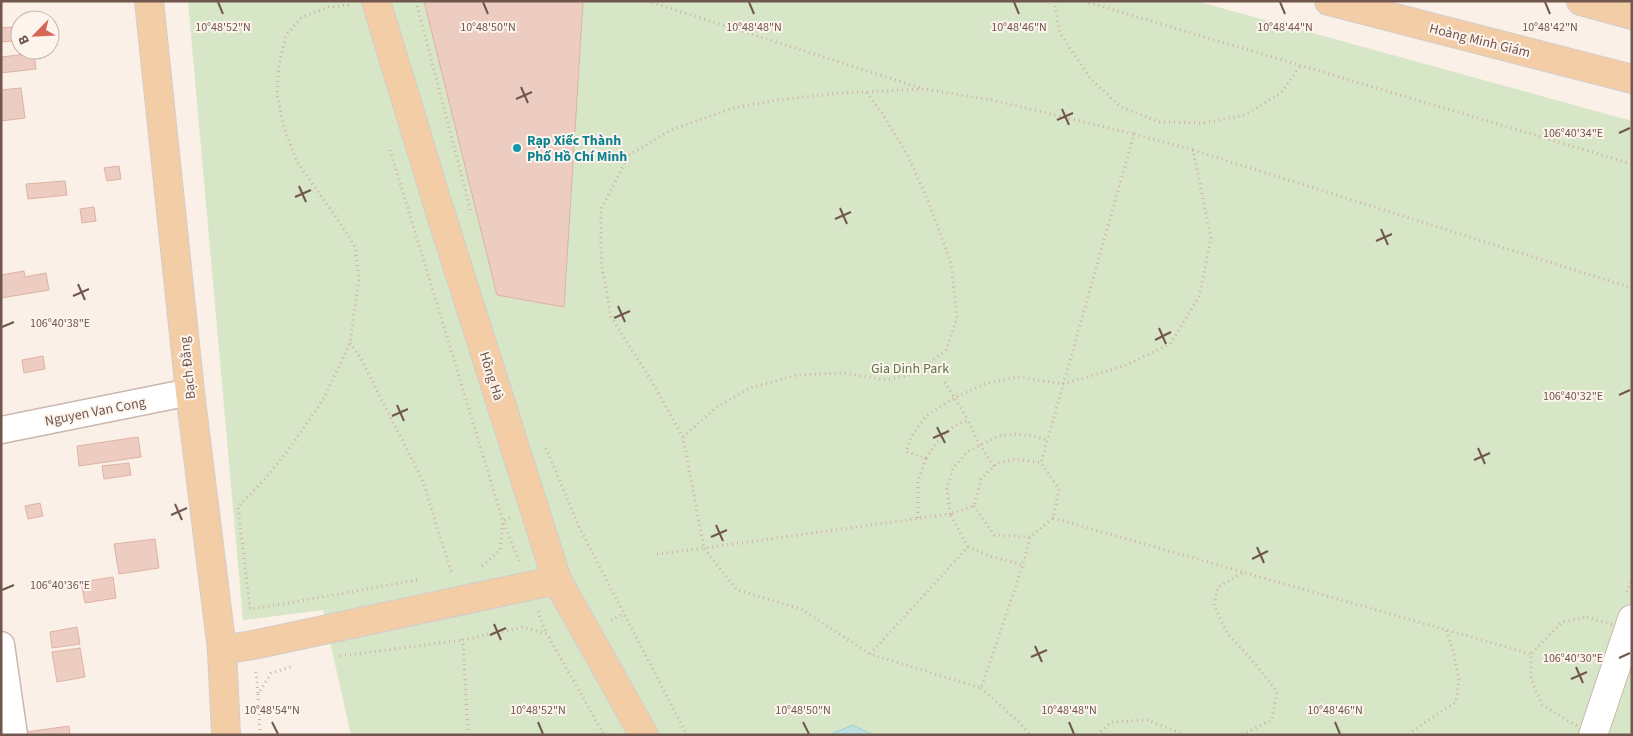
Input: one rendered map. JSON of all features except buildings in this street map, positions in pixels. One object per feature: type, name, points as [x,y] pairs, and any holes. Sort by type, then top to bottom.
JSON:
[{"type":"main road","name":"Bạch Đằng","points":[[149,1],[190,392],[222,650],[226,735]]},
{"type":"main road","name":"Hoàng Minh Giám","points":[[1329,1],[1632,79]]},
{"type":"main road","points":[[1581,1],[1632,15]]},
{"type":"main road","name":"Hồng Hà","points":[[363,3],[443,221],[557,580],[644,735]]},
{"type":"main road","points":[[222,650],[557,580]]},
{"type":"street","name":"Nguyen Van Cong","points":[[1,430],[190,392]]},
{"type":"street","points":[[1593,735],[1632,619]]},
{"type":"street","points":[[1,645],[14,735]]},
{"type":"path","points":[[416,1],[472,218]]},
{"type":"path","points":[[648,1],[924,89],[992,100],[1193,150],[1632,288]]},
{"type":"path","points":[[1054,1],[1060,33],[1090,78],[1121,107],[1159,122],[1203,123],[1245,115],[1281,92],[1301,65]]},
{"type":"path","points":[[1084,1],[1632,164]]},
{"type":"path","points":[[363,3],[329,7],[302,17],[286,34],[279,65],[278,94],[284,128],[296,162],[336,217],[354,247],[359,278],[350,343],[324,398],[292,446],[266,478],[238,507],[250,609],[422,579]]},
{"type":"path","points":[[924,89],[822,95],[733,108],[671,130],[629,155],[601,209],[601,261],[610,317],[683,437],[704,548],[737,590],[802,609],[870,654],[981,688],[1020,723],[1030,735]]},
{"type":"path","points":[[683,437],[717,407],[750,388],[797,375],[843,373],[887,380],[917,373],[946,350],[957,318],[951,263],[929,204],[908,156],[882,113],[866,92]]},
{"type":"path","points":[[1041,463],[1134,134]]},
{"type":"path","points":[[389,146],[503,521],[500,550],[479,568]]},
{"type":"path","points":[[926,458],[906,452],[911,437],[926,416],[954,398],[987,383],[1018,378],[1063,384],[1124,366],[1170,344],[1199,297],[1211,238],[1193,150]]},
{"type":"path","points":[[350,343],[360,357],[422,479],[453,573],[447,574]]},
{"type":"path","points":[[945,382],[994,466]]},
{"type":"path","points":[[918,518],[918,480],[926,458],[937,441],[954,425],[968,420]]},
{"type":"path","points":[[1022,565],[990,556],[968,547],[950,514],[947,489],[953,468],[967,452],[980,444],[998,436],[1016,434],[1048,440]]},
{"type":"path","points":[[544,444],[580,530],[687,735]]},
{"type":"path","points":[[981,688],[1030,537],[1053,518],[1059,489],[1041,463],[1017,459],[996,463],[981,479],[974,506],[994,535],[1030,537]]},
{"type":"path","points":[[657,554],[950,514],[974,506]]},
{"type":"path","points":[[1053,518],[1531,654]]},
{"type":"path","points":[[870,654],[968,547]]},
{"type":"path","points":[[1237,735],[1272,720],[1277,692],[1252,660],[1228,634],[1214,606],[1218,587],[1244,572]]},
{"type":"path","points":[[1587,617],[1616,626],[1582,729],[1542,706],[1531,679],[1531,654],[1562,622],[1587,617]]},
{"type":"path","points":[[335,657],[463,640],[523,628],[547,634],[603,734]]},
{"type":"path","points":[[1409,735],[1456,702],[1459,680],[1453,650],[1446,630]]},
{"type":"path","points":[[463,640],[468,735]]},
{"type":"path","points":[[260,735],[258,694],[271,674],[298,665]]},
{"type":"path","points":[[1097,735],[1111,722],[1148,720],[1184,735]]},
{"type":"path","points":[[1630,735],[1632,730]]},
{"type":"green space","name":"Gia Dinh Park","points":[[188,1],[1196,1],[1632,121],[1632,735],[351,735],[323,610],[243,620]]},
{"type":"water","points":[[853,725],[873,735],[832,735],[833,733]]},
{"type":"place","name":"Rạp Xiếc Thành Phố Hồ Chí Minh","points":[[517,148]]}]
